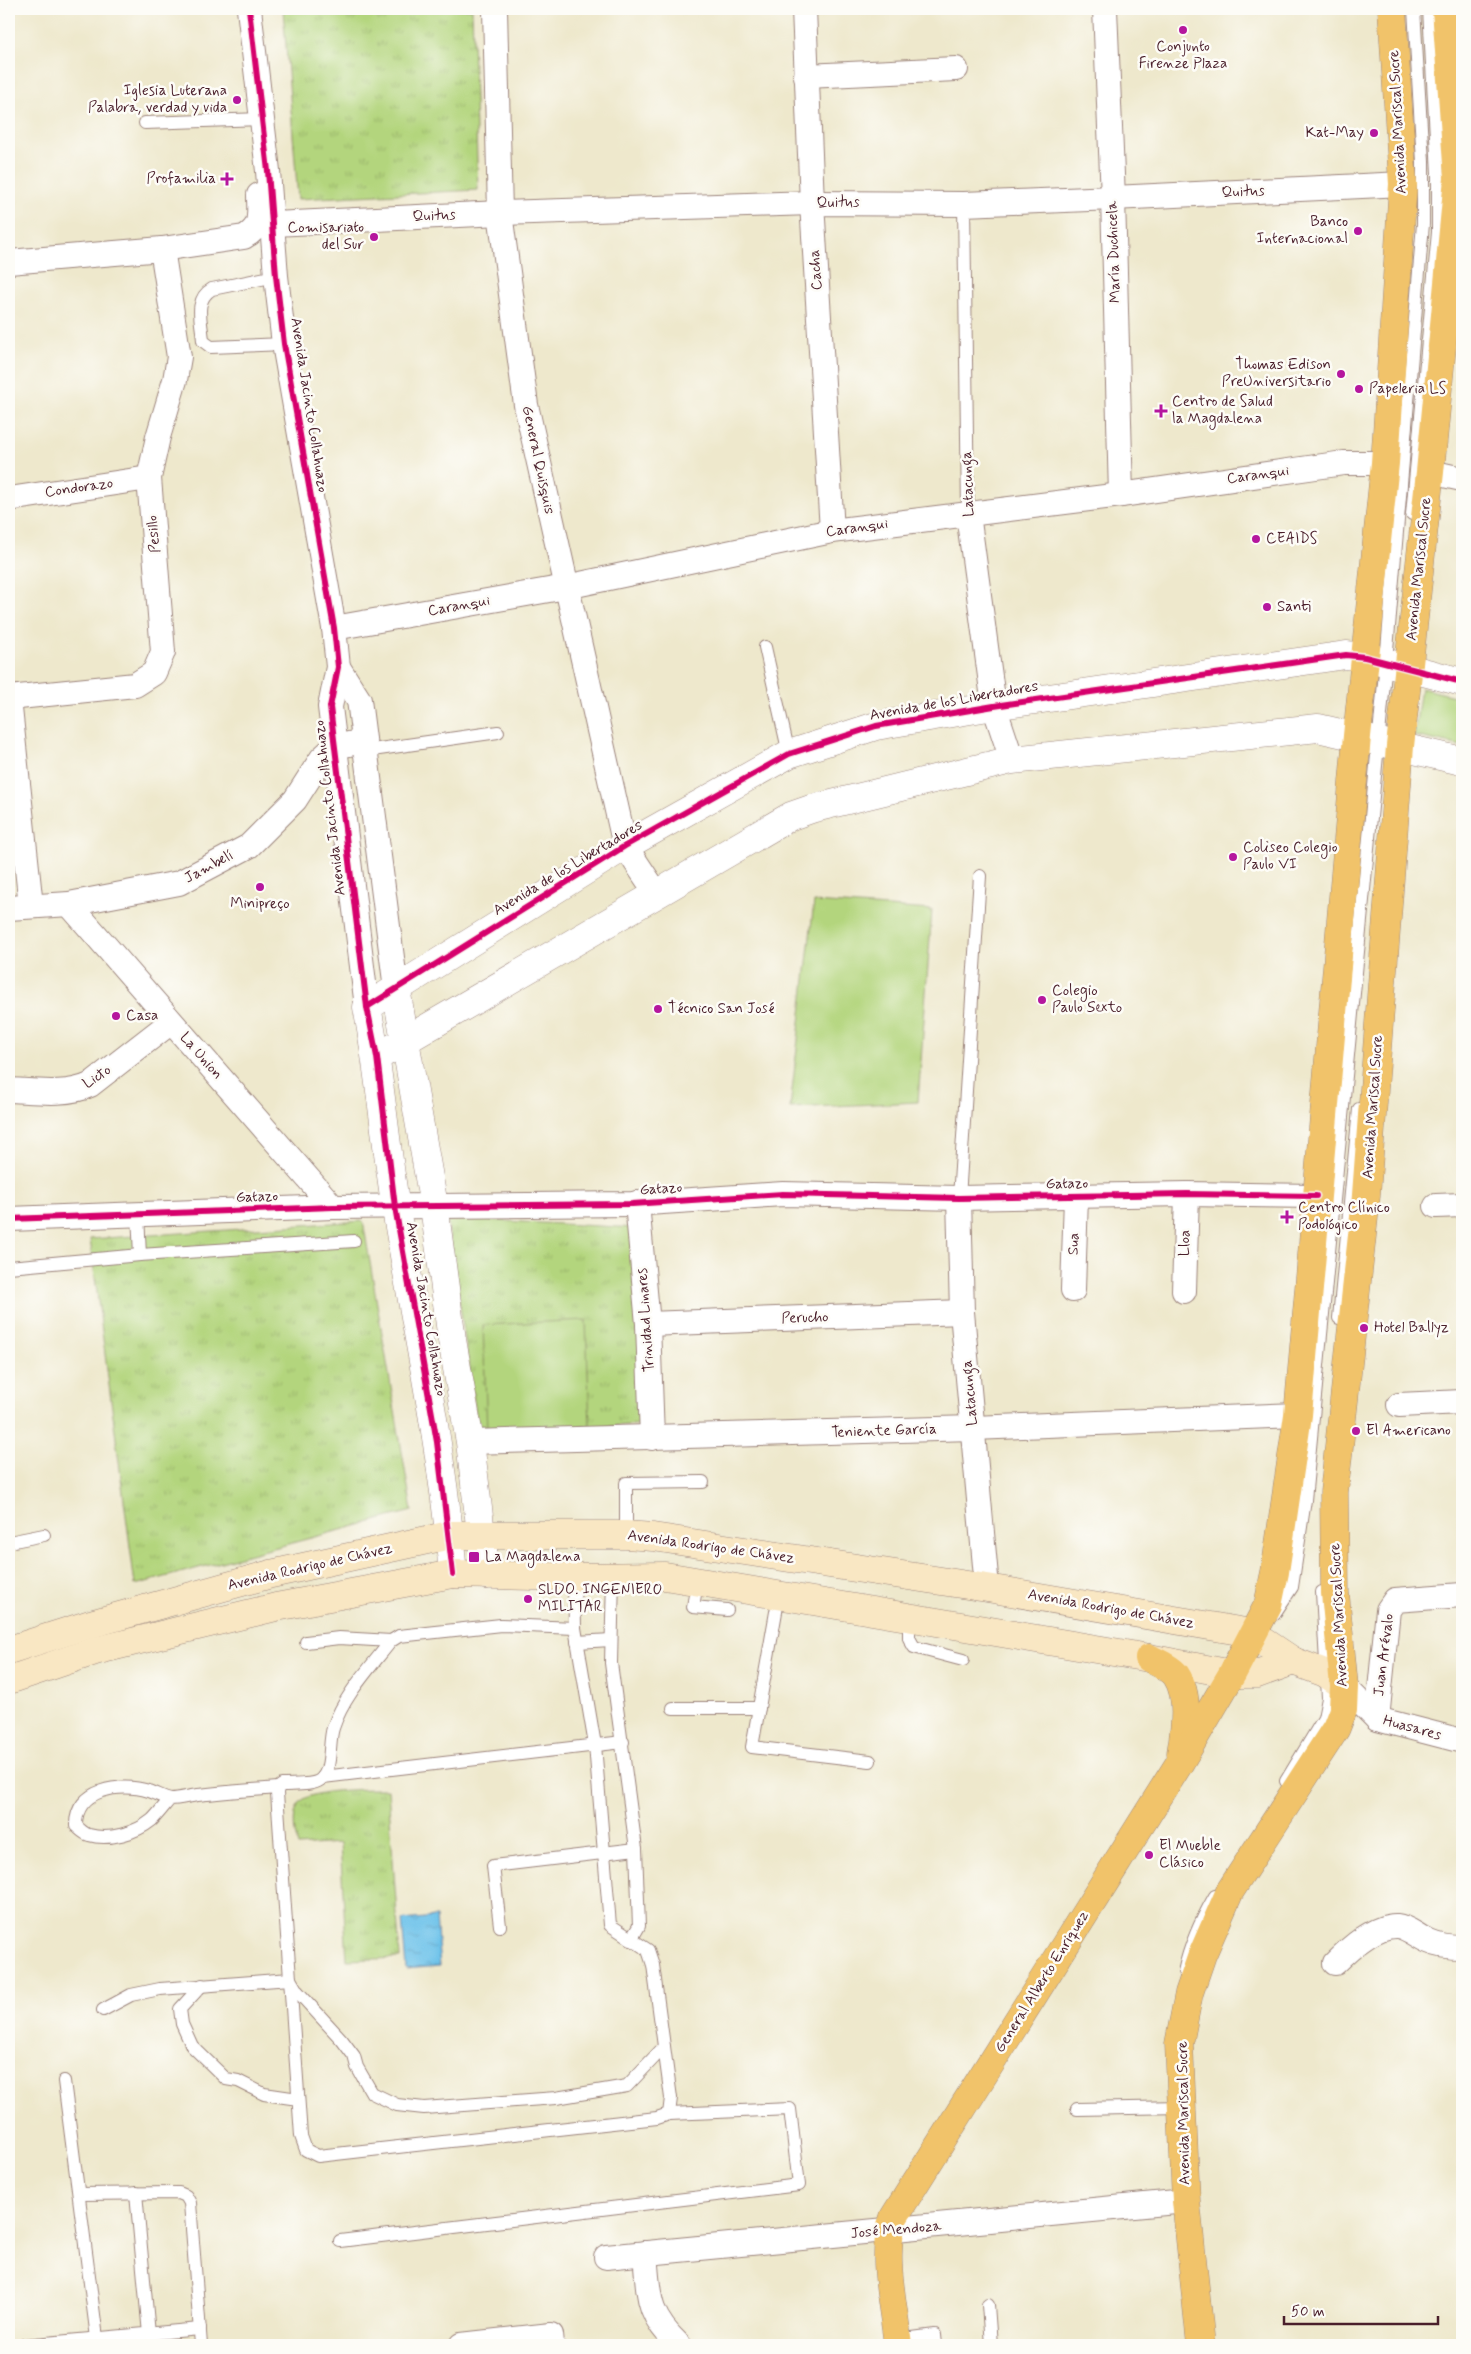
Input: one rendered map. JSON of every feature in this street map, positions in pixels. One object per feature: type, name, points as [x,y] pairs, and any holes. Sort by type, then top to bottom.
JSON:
[{"type":"main road","name":"Avenida Mariscal Sucre","points":[[1201,2345],[1181,2202],[1178,2107],[1179,2044],[1189,1993],[1202,1955],[1230,1891],[1336,1728],[1343,1710],[1335,1680],[1334,1492],[1365,1208],[1382,741],[1390,663],[1385,463],[1403,184],[1392,9]]},
{"type":"main road","name":"Avenida Mariscal Sucre","points":[[1251,1634],[1268,1605],[1275,1572],[1298,1415],[1316,1196],[1382,741],[1390,663],[1430,472],[1460,178],[1446,9]]},
{"type":"main road","name":"Avenida Rodrigo de Chávez","points":[[9,1650],[87,1625],[271,1574],[450,1535],[626,1534],[987,1588],[1251,1634],[1294,1661],[1335,1680]]},
{"type":"main road","points":[[577,1535],[577,1577]]},
{"type":"main road","name":"Avenida Rodrigo de Chávez","points":[[9,1680],[95,1651],[276,1607],[453,1574],[577,1577],[665,1576],[1149,1658],[1232,1674],[1257,1674],[1294,1661]]},
{"type":"main road","name":"General Alberto Enriquez","points":[[898,2342],[889,2263],[889,2231],[907,2195],[1179,1764],[1232,1674],[1251,1634]]},
{"type":"main road","points":[[1149,1658],[1175,1674],[1185,1701],[1184,1735],[1179,1764]]},
{"type":"street","name":"Avenida Jacinto Collahuazo","points":[[249,9],[274,224],[276,276],[284,344],[334,628],[338,667],[330,707],[367,1007],[377,1057],[396,1207],[437,1442],[450,1535],[453,1574]]},
{"type":"street","name":"General Quisquis","points":[[495,9],[500,213],[526,405],[625,846],[657,894]]},
{"type":"street","name":"Cacha","points":[[804,9],[812,203],[832,531]]},
{"type":"street","name":"María Duchicela","points":[[1105,9],[1113,198],[1121,495]]},
{"type":"street","points":[[806,76],[956,69]]},
{"type":"street","points":[[9,262],[162,249],[244,237],[253,232],[259,223],[260,181],[268,171]]},
{"type":"street","name":"Quitus","points":[[274,224],[500,213],[812,203],[964,204],[1403,184]]},
{"type":"street","name":"Pesillo","points":[[9,699],[135,685],[154,673],[163,652],[149,478],[167,402],[175,380],[179,357],[162,249]]},
{"type":"street","name":"Caranqui","points":[[334,628],[566,587],[832,531],[1121,495],[1344,463],[1385,463]]},
{"type":"street","points":[[1430,472],[1462,479]]},
{"type":"street","name":"Condorazo","points":[[9,499],[149,478]]},
{"type":"street","name":"Latacunga","points":[[968,514],[994,706],[1012,760]]},
{"type":"street","name":"Avenida de los Libertadores","points":[[367,1007],[625,846],[789,754],[876,726],[994,706],[1346,655],[1390,663],[1462,682]]},
{"type":"street","name":"Avenida Jacinto Collahuazo","points":[[338,667],[358,700],[396,989],[434,1206],[452,1340],[470,1442],[483,1536],[486,1575]]},
{"type":"street","points":[[9,699],[20,907]]},
{"type":"street","points":[[377,1057],[791,816],[811,808],[1012,760],[1318,728],[1382,741],[1462,761]]},
{"type":"street","points":[[334,747],[365,746]]},
{"type":"street","name":"Jambelí","points":[[20,907],[69,904],[179,883],[249,846],[294,800],[322,758],[334,747]]},
{"type":"street","name":"La Union","points":[[69,904],[333,1207]]},
{"type":"street","name":"Licto","points":[[9,1090],[69,1091],[90,1085],[171,1022]]},
{"type":"street","name":"Gatazo","points":[[9,1219],[333,1207],[637,1203],[783,1194],[960,1198],[1187,1194],[1316,1196]]},
{"type":"street","name":"Lloa","points":[[1184,1291],[1187,1194]]},
{"type":"street","name":"Sua","points":[[1073,1290],[1076,1197]]},
{"type":"street","name":"Latacunga","points":[[960,1198],[962,1312],[987,1588]]},
{"type":"street","name":"Trinidad Linares","points":[[637,1203],[648,1324],[652,1438]]},
{"type":"street","points":[[1436,1206],[1462,1205]]},
{"type":"street","name":"Perucho","points":[[648,1324],[962,1312]]},
{"type":"street","points":[[1400,1406],[1462,1402]]},
{"type":"street","name":"Teniente García","points":[[470,1442],[974,1428],[1298,1415]]},
{"type":"street","name":"Juan Arévalo","points":[[1377,1719],[1388,1610],[1391,1604],[1396,1600],[1462,1595]]},
{"type":"street","name":"Huasares","points":[[1335,1680],[1377,1719],[1462,1741]]},
{"type":"street","points":[[1335,1963],[1363,1940],[1387,1928],[1398,1926],[1427,1941],[1447,1946],[1462,1947]]},
{"type":"street","name":"José Mendoza","points":[[606,2256],[889,2231],[1181,2202]]},
{"type":"street","points":[[644,2253],[650,2305],[657,2321],[679,2345]]},
{"type":"street","points":[[461,2345],[551,2335],[552,2345]]},
{"type":"lane","points":[[1390,663],[1423,224],[1424,162],[1414,9]]},
{"type":"lane","points":[[1390,663],[1438,232],[1438,173],[1429,9]]},
{"type":"lane","points":[[145,123],[262,119]]},
{"type":"lane","name":"Latacunga","points":[[964,204],[968,514]]},
{"type":"lane","points":[[276,276],[212,289],[204,294],[200,301],[203,341],[211,347],[284,344]]},
{"type":"lane","points":[[765,648],[789,754]]},
{"type":"lane","points":[[365,746],[498,732]]},
{"type":"lane","points":[[1362,1071],[1382,741]]},
{"type":"lane","points":[[1251,1634],[1275,1614],[1292,1586],[1305,1500],[1382,741]]},
{"type":"lane","points":[[960,1198],[980,876]]},
{"type":"lane","points":[[1322,1534],[1360,1100]]},
{"type":"lane","points":[[138,1214],[140,1255]]},
{"type":"lane","points":[[9,1267],[140,1255],[354,1241]]},
{"type":"lane","points":[[626,1534],[626,1483],[703,1482]]},
{"type":"lane","points":[[9,1542],[44,1536]]},
{"type":"lane","points":[[613,1576],[611,1640],[616,1707],[623,1742],[636,1849],[638,1926],[631,1940]]},
{"type":"lane","points":[[577,1577],[575,1628],[595,1745],[610,1925],[648,1950],[653,1966],[671,2098],[669,2114]]},
{"type":"lane","points":[[697,1582],[693,1606],[727,1610]]},
{"type":"lane","points":[[1322,1583],[1335,1680]]},
{"type":"lane","points":[[779,1595],[752,1747],[870,1761]]},
{"type":"lane","points":[[909,1617],[909,1638],[914,1647],[963,1660]]},
{"type":"lane","points":[[170,1799],[152,1820],[135,1830],[116,1836],[103,1838],[86,1835],[76,1826],[76,1814],[83,1804],[93,1795],[107,1789],[148,1790],[170,1799],[318,1782],[323,1777],[327,1766],[333,1729],[352,1691],[391,1641],[399,1636],[469,1627],[502,1625],[575,1628]]},
{"type":"lane","points":[[306,1642],[339,1638],[391,1641]]},
{"type":"lane","points":[[578,1642],[611,1640]]},
{"type":"lane","points":[[673,1708],[759,1708]]},
{"type":"lane","points":[[323,1777],[623,1742]]},
{"type":"lane","points":[[278,1788],[298,2099],[301,2136],[306,2150],[318,2156],[657,2118],[669,2114],[790,2109],[799,2185],[340,2240]]},
{"type":"lane","points":[[500,1926],[493,1866],[636,1849]]},
{"type":"lane","points":[[103,2010],[131,1995],[160,1989],[290,1979]]},
{"type":"lane","points":[[290,1979],[297,1991],[342,2040],[354,2056],[357,2067],[372,2093],[396,2105],[424,2108],[556,2098],[627,2086],[664,2047]]},
{"type":"lane","points":[[202,1985],[180,2009],[182,2024],[192,2046],[226,2079],[238,2081],[264,2094],[298,2099]]},
{"type":"lane","points":[[64,2080],[97,2338]]},
{"type":"lane","points":[[1077,2109],[1178,2107]]},
{"type":"lane","points":[[136,2193],[149,2339]]},
{"type":"lane","points":[[78,2194],[179,2193],[186,2196],[190,2203],[201,2345]]},
{"type":"lane","points":[[1181,2202],[1191,2345]]},
{"type":"lane","points":[[988,2305],[991,2345]]},
{"type":"lane","points":[[24,2345],[97,2338],[149,2339],[200,2329]]},
{"type":"lane","points":[[898,2342],[935,2335],[936,2345]]},
{"type":"green space","points":[[283,9],[472,9],[478,190],[298,199]]},
{"type":"green space","points":[[1421,688],[1462,698],[1462,746],[1414,736]]},
{"type":"green space","points":[[814,902],[932,910],[918,1102],[790,1108]]},
{"type":"green space","points":[[447,1218],[637,1228],[647,1424],[479,1434]]},
{"type":"green space","points":[[363,1221],[412,1511],[135,1585],[90,1239]]},
{"type":"green space","points":[[586,1320],[590,1426],[487,1431],[483,1325]]},
{"type":"green space","points":[[388,1789],[400,1958],[347,1960],[340,1843],[298,1846],[294,1828],[295,1815],[300,1803],[304,1799],[321,1793],[345,1790]]},
{"type":"water","points":[[436,1917],[440,1966],[406,1969],[402,1920]]},
{"type":"cycle path","points":[[249,9],[268,171],[276,276],[284,344],[334,628],[338,667],[330,707],[367,1007],[377,1057],[395,1207],[437,1442],[453,1574]]},
{"type":"cycle path","points":[[367,1007],[625,846],[789,754],[876,726],[994,706],[1346,655],[1365,657],[1462,682]]},
{"type":"cycle path","points":[[9,1219],[333,1207],[632,1204],[783,1194],[959,1198],[1187,1194],[1316,1196]]},
{"type":"place","name":"Conjunto Firenze Plaza","points":[[1183,30]]},
{"type":"place","name":"Iglesia Luterana Palabra, verdad y vida","points":[[237,100]]},
{"type":"place","name":"Kat-May","points":[[1374,133]]},
{"type":"place","name":"Profamilia","points":[[227,179]]},
{"type":"place","name":"Banco Internacional","points":[[1358,231]]},
{"type":"place","name":"Comisariato del Sur","points":[[374,237]]},
{"type":"place","name":"Thomas Edison PreUniversitario","points":[[1341,374]]},
{"type":"place","name":"Papeleria LS","points":[[1359,389]]},
{"type":"place","name":"Centro de Salud la Magdalena","points":[[1161,411]]},
{"type":"place","name":"CEAIDS","points":[[1256,539]]},
{"type":"place","name":"Santi","points":[[1267,607]]},
{"type":"place","name":"Coliseo Colegio Paulo VI","points":[[1233,857]]},
{"type":"place","name":"Minipreço","points":[[260,887]]},
{"type":"place","name":"Colegio Paulo Sexto","points":[[1042,1000]]},
{"type":"place","name":"Técnico San José","points":[[658,1009]]},
{"type":"place","name":"Casa","points":[[116,1016]]},
{"type":"place","name":"Centro Clínico Podológico","points":[[1287,1217]]},
{"type":"place","name":"Hotel Ballyz","points":[[1364,1328]]},
{"type":"place","name":"El Americano","points":[[1356,1431]]},
{"type":"place","name":"La Magdalena","points":[[474,1557]]},
{"type":"place","name":"SLDO. INGENIERO MILITAR","points":[[528,1599]]},
{"type":"place","name":"El Mueble Clásico","points":[[1149,1855]]}]
